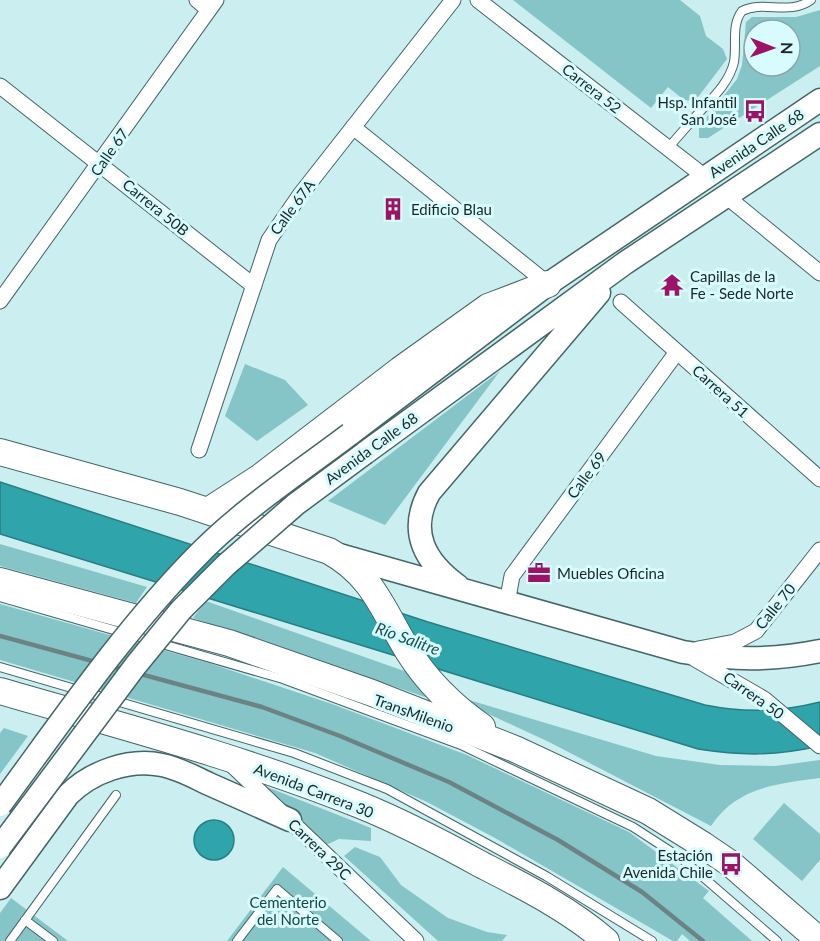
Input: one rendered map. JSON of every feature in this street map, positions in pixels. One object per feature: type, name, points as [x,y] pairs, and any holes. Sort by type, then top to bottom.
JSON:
[{"type":"highway","points":[[207,512],[259,478],[400,370],[488,307],[548,284]]},
{"type":"highway","points":[[0,452],[207,512],[329,551],[354,568],[375,591],[423,672],[456,708],[515,749]]},
{"type":"highway","points":[[0,581],[229,643],[372,693],[515,749],[648,811],[703,845],[731,864],[820,941]]},
{"type":"highway","name":"Avenida Carrera 30","points":[[0,692],[224,757],[362,806],[441,842],[549,900],[606,941]]},
{"type":"main road","name":"Avenida Calle 68","points":[[0,805],[109,658],[175,579],[246,513],[548,284],[820,100]]},
{"type":"main road","name":"Avenida Calle 68","points":[[0,847],[136,665],[181,610],[226,565],[296,504],[625,263],[820,134]]},
{"type":"main road","points":[[469,594],[444,576],[428,558],[420,517],[424,502],[429,493],[625,263]]},
{"type":"main road","points":[[329,551],[469,594],[683,652],[733,660],[780,658],[820,651]]},
{"type":"main road","points":[[0,888],[68,795],[79,784],[95,775],[126,766],[150,764],[174,768],[290,820]]},
{"type":"street","name":"Calle 67A","points":[[199,450],[269,240],[352,127],[453,0]]},
{"type":"street","name":"Carrera 52","points":[[478,0],[705,177]]},
{"type":"street","name":"Calle 67","points":[[1,299],[101,164],[208,3]]},
{"type":"street","name":"Carrera 50B","points":[[0,86],[254,286]]},
{"type":"street","points":[[352,127],[548,284]]},
{"type":"street","points":[[726,196],[820,273]]},
{"type":"street","name":"Carrera 51","points":[[621,302],[820,479]]},
{"type":"street","name":"Calle 69","points":[[507,603],[512,576],[677,352]]},
{"type":"street","name":"Calle 70","points":[[683,652],[735,642],[756,631],[820,550]]},
{"type":"street","name":"Carrera 50","points":[[683,652],[730,677],[764,699],[820,746]]},
{"type":"street","name":"Carrera 29C","points":[[224,757],[416,941]]},
{"type":"lane","points":[[696,116],[721,88],[730,72],[736,23],[742,11],[756,7],[791,9],[811,0]]},
{"type":"lane","points":[[668,148],[689,124]]},
{"type":"lane","name":"TransMilenio","points":[[0,597],[283,679],[461,745],[633,827],[696,870],[777,941]]},
{"type":"lane","points":[[0,667],[284,749],[387,789],[546,876],[652,941]]},
{"type":"lane","points":[[10,941],[116,795]]},
{"type":"lane","points":[[237,941],[277,889],[338,941]]},
{"type":"lane","points":[[25,920],[53,941]]},
{"type":"green space","points":[[513,0],[680,0],[700,16],[706,36],[723,49],[727,59],[695,101],[684,100],[668,87],[651,108]]},
{"type":"green space","points":[[820,10],[820,66],[802,78],[802,18],[752,17],[796,17]]},
{"type":"green space","points":[[742,65],[742,78],[801,78],[708,138],[699,138],[699,127],[737,79]]},
{"type":"green space","points":[[245,364],[285,380],[308,405],[257,441],[225,416]]},
{"type":"green space","points":[[500,371],[385,525],[328,501]]},
{"type":"green space","points":[[0,544],[147,587],[136,603],[0,566]]},
{"type":"green space","points":[[206,601],[407,672],[428,698],[193,618]]},
{"type":"green space","points":[[0,604],[209,663],[332,704],[467,755],[629,832],[709,891],[703,898],[752,941],[690,941],[682,934],[677,941],[673,941],[495,838],[427,802],[315,753],[0,660]]},
{"type":"green space","points":[[469,700],[656,756],[720,765],[775,766],[820,760],[820,778],[773,786],[745,795],[721,813],[711,826],[549,742],[467,704]]},
{"type":"green space","points":[[4,728],[28,736],[0,774],[0,733]]},
{"type":"green space","points":[[267,787],[371,828],[371,841],[339,839],[326,845]]},
{"type":"green space","points":[[784,803],[820,834],[820,860],[802,881],[753,839]]},
{"type":"green space","points":[[355,847],[380,857],[401,885],[448,918],[487,932],[507,935],[502,941],[438,941],[344,856]]},
{"type":"green space","name":"Cementerio del Norte","points":[[283,867],[371,941],[227,941]]},
{"type":"green space","points":[[11,898],[68,941],[0,941],[0,913]]},
{"type":"water","name":"Río Salitre","points":[[0,482],[428,622],[705,705],[762,710],[791,708],[820,702],[820,746],[759,754],[698,749],[0,534]]},
{"type":"water","points":[[214,820],[228,826],[234,840],[228,854],[214,860],[200,854],[194,840],[200,826]]},
{"type":"railway","points":[[0,636],[262,707],[340,736],[449,782],[558,840],[642,892],[703,941]]},
{"type":"place","name":"Hsp. Infantil San José","points":[[755,111]]},
{"type":"place","name":"Edificio Blau","points":[[393,209]]},
{"type":"place","name":"Capillas de la Fe - Sede Norte","points":[[672,285]]},
{"type":"place","name":"Muebles Oficina","points":[[539,573]]},
{"type":"place","name":"Estación Avenida Chile","points":[[731,864]]}]
